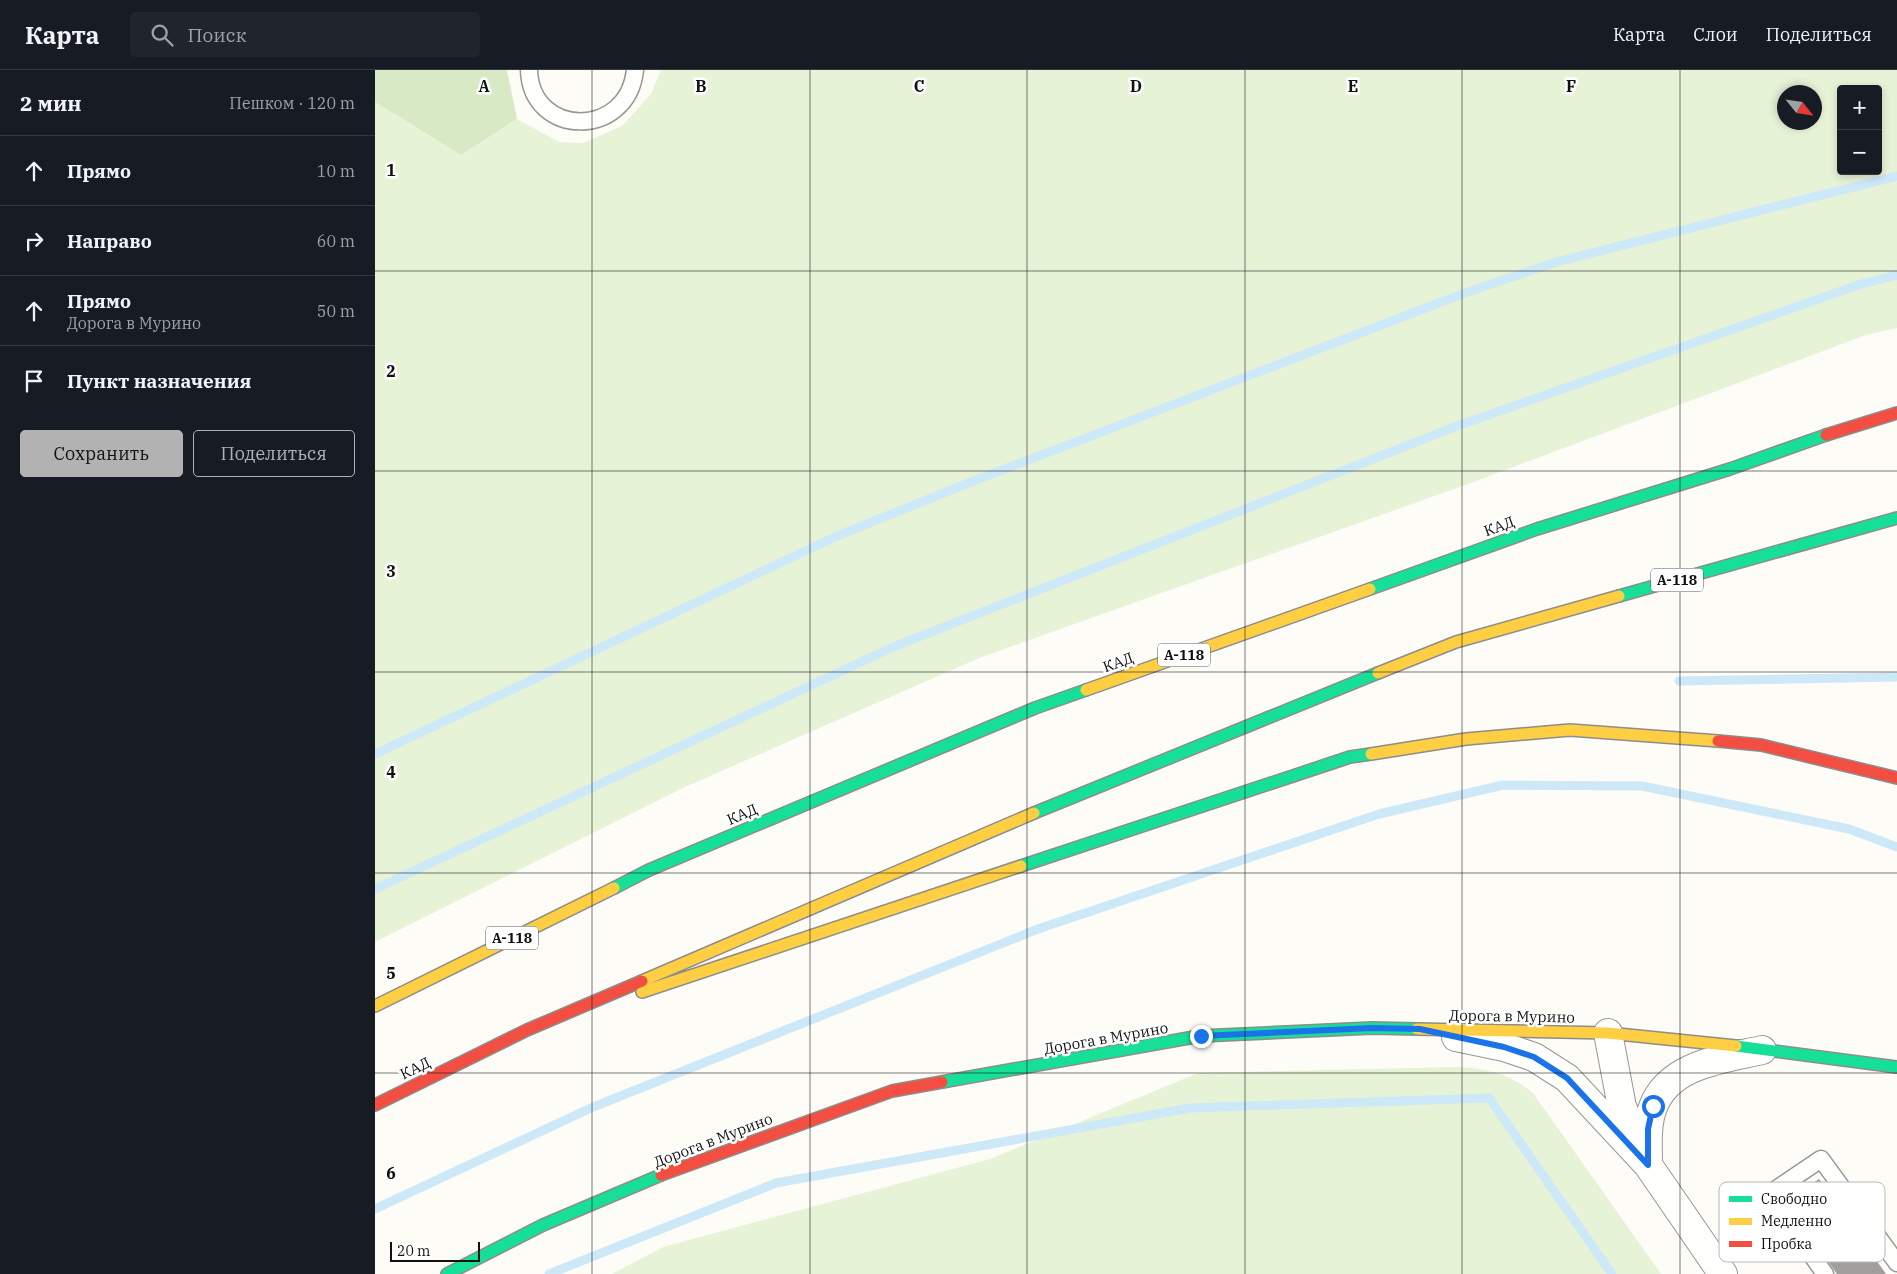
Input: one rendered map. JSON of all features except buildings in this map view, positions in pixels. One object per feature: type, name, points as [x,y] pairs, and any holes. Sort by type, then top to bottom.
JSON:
[{"type":"main road","name":"КАД","points":[[375,1006],[649,870],[1035,708],[1537,529],[1730,469],[1859,423],[1897,413]]},
{"type":"main road","name":"КАД","points":[[375,1104],[527,1030],[1074,796],[1457,642],[1897,518]]},
{"type":"main road","points":[[527,1030],[1350,757],[1466,740],[1570,730],[1668,736],[1761,745],[1897,778]]},
{"type":"main road","name":"Дорога в Мурино","points":[[447,1274],[543,1225],[642,1182],[892,1091],[1201,1036],[1372,1028],[1608,1033],[1897,1067]]},
{"type":"street","points":[[1420,1029],[1504,1047],[1534,1057],[1567,1078],[1648,1165],[1723,1274]]},
{"type":"street","points":[[1608,1033],[1622,1107],[1648,1165]]},
{"type":"street","points":[[1648,1165],[1648,1129],[1653,1106],[1669,1081],[1700,1064],[1761,1050]]},
{"type":"lane","points":[[529,70],[533,90],[542,105],[557,116],[573,122],[591,122],[608,116],[622,104],[632,89],[635,70]]},
{"type":"lane","points":[[1787,1182],[1821,1159],[1838,1182]]},
{"type":"lane","points":[[1885,1246],[1897,1262]]},
{"type":"lane","points":[[1817,1262],[1825,1274]]},
{"type":"green space","points":[[375,70],[507,70],[517,119],[461,155],[375,102]]},
{"type":"green space","points":[[661,70],[1897,70],[1897,328],[1866,335],[1468,484],[979,658],[685,787],[375,942],[375,102],[461,155],[517,119],[559,142],[583,143],[622,126],[651,94]]},
{"type":"green space","points":[[1456,1067],[1497,1073],[1524,1086],[1533,1093],[1661,1274],[612,1274],[663,1247],[990,1159],[1198,1073]]},
{"type":"waterway","points":[[375,754],[837,536],[976,480],[1465,293],[1556,262],[1897,176]]},
{"type":"waterway","points":[[375,889],[893,647],[1457,426],[1861,284],[1897,275]]},
{"type":"waterway","points":[[1679,681],[1897,677]]},
{"type":"waterway","points":[[375,1209],[593,1107],[1038,929],[1379,814],[1503,785],[1642,786],[1849,829],[1897,847]]},
{"type":"waterway","points":[[549,1274],[776,1183],[1190,1108],[1489,1098],[1612,1274]]},
{"type":"traffic: fast","points":[[1370,589],[1537,529],[1730,469],[1826,435]]},
{"type":"traffic: fast","points":[[1619,596],[1897,518]]},
{"type":"traffic: fast","points":[[1034,813],[1378,673]]},
{"type":"traffic: fast","points":[[614,888],[649,870],[1035,708],[1086,690]]},
{"type":"traffic: fast","points":[[1021,866],[1350,757],[1371,754]]},
{"type":"traffic: fast","points":[[942,1082],[1200,1036],[1372,1028],[1417,1029]]},
{"type":"traffic: fast","points":[[1736,1046],[1897,1067]]},
{"type":"traffic: fast","points":[[447,1274],[543,1225],[661,1175]]},
{"type":"traffic: slow","points":[[1086,690],[1370,589]]},
{"type":"traffic: slow","points":[[1378,673],[1456,642],[1619,596]]},
{"type":"traffic: slow","points":[[1371,754],[1466,739],[1570,730],[1718,741]]},
{"type":"traffic: slow","points":[[642,981],[1034,813]]},
{"type":"traffic: slow","points":[[642,992],[1021,866]]},
{"type":"traffic: slow","points":[[375,1006],[614,888]]},
{"type":"traffic: slow","points":[[1417,1029],[1608,1033],[1736,1046]]},
{"type":"traffic: jam","points":[[1826,435],[1897,413]]},
{"type":"traffic: jam","points":[[1718,741],[1761,745],[1897,778]]},
{"type":"traffic: jam","points":[[375,1105],[527,1030],[642,981]]},
{"type":"traffic: jam","points":[[661,1175],[892,1091],[942,1082]]},
{"type":"route","points":[[1201,1036],[1372,1028],[1420,1029],[1504,1047],[1534,1057],[1567,1078],[1648,1165],[1648,1129],[1653,1106]]}]
